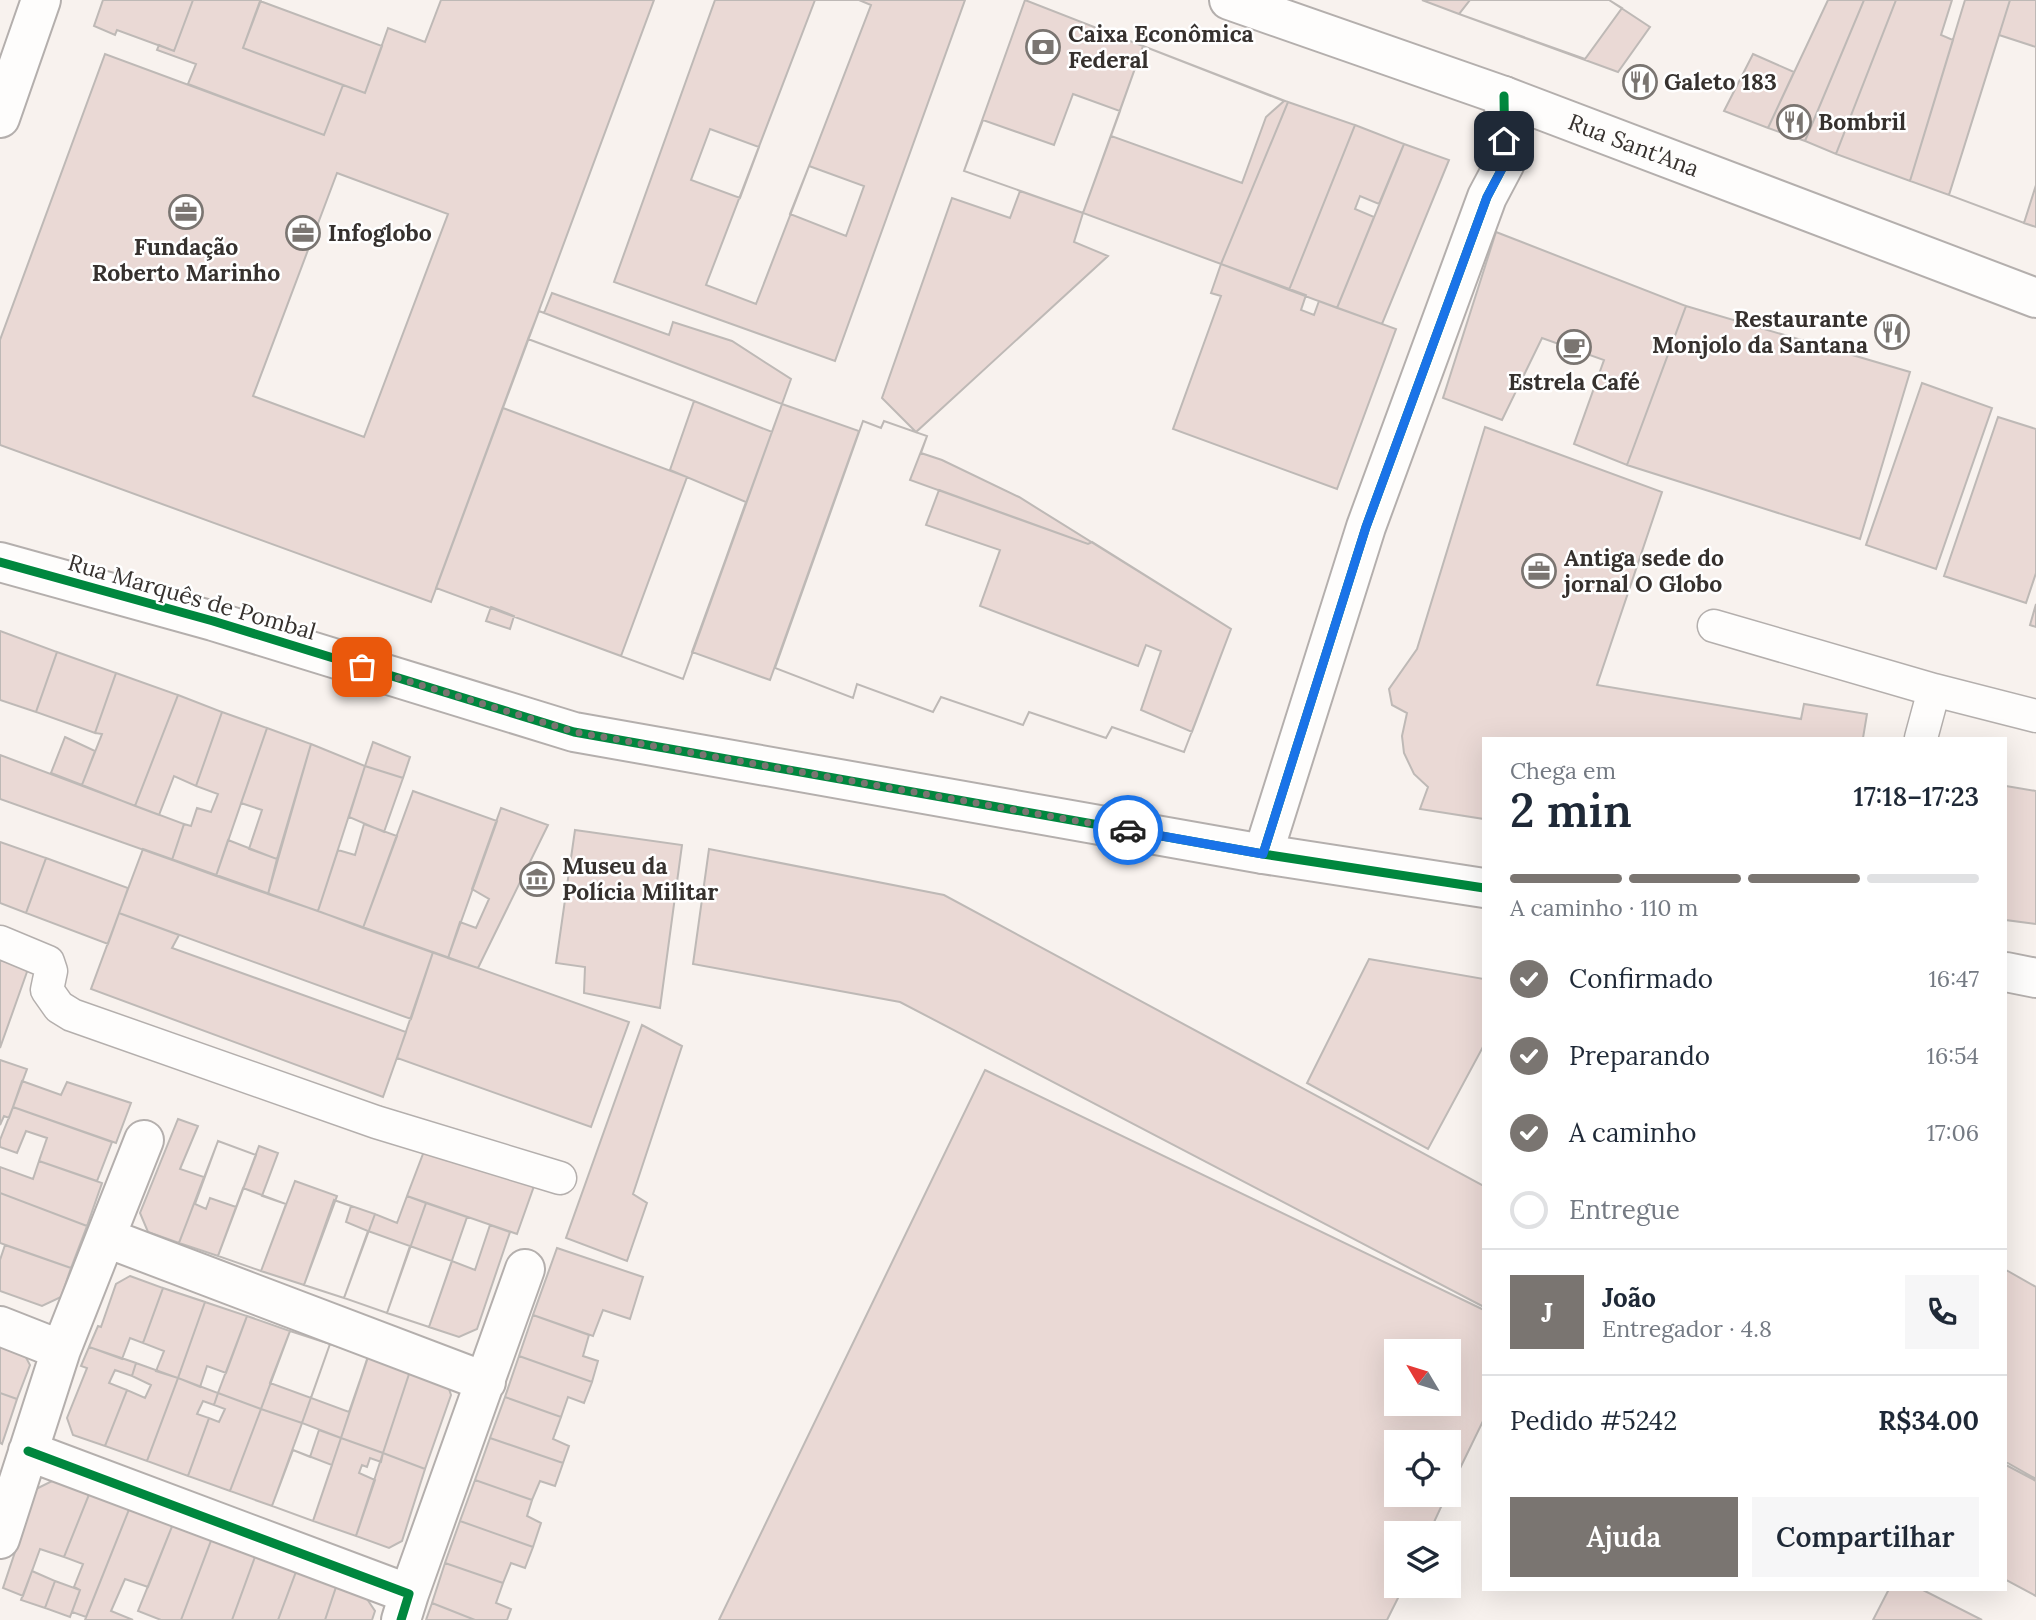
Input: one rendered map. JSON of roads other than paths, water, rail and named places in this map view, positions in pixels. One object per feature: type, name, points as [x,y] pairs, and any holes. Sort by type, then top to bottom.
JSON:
[{"type":"street","points":[[0,118],[41,0]]},
{"type":"street","name":"Rua Sant'Ana","points":[[1229,0],[1504,96],[2036,298]]},
{"type":"street","points":[[1263,854],[1366,527],[1487,197],[1505,163],[1504,96]]},
{"type":"street","name":"Rua Marquês de Pombal","points":[[0,562],[213,621],[575,732],[1263,854],[1482,888]]},
{"type":"street","points":[[2007,972],[2036,978]]},
{"type":"street","points":[[0,1539],[61,1350],[144,1140]]},
{"type":"street","points":[[107,1238],[486,1382]]},
{"type":"street","points":[[28,1451],[405,1607],[525,1269]]},
{"type":"street","points":[[0,1326],[61,1350]]},
{"type":"lane","points":[[1714,626],[1934,690],[2036,716]]},
{"type":"lane","points":[[1921,737],[1934,690]]},
{"type":"lane","points":[[0,942],[48,962],[51,971],[47,990],[59,1007],[72,1015],[376,1122],[560,1178]]},
{"type":"place","name":"Caixa Econômica Federal","points":[[1043,47]]},
{"type":"place","name":"Galeto 183","points":[[1640,82]]},
{"type":"place","name":"Bombril","points":[[1794,122]]},
{"type":"place","name":"Fundação Roberto Marinho","points":[[186,212]]},
{"type":"place","name":"Infoglobo","points":[[303,233]]},
{"type":"place","name":"Restaurante Monjolo da Santana","points":[[1892,332]]},
{"type":"place","name":"Estrela Café","points":[[1574,347]]},
{"type":"place","name":"Antiga sede do jornal O Globo","points":[[1539,571]]},
{"type":"place","name":"Museu da Polícia Militar","points":[[537,879]]}]
